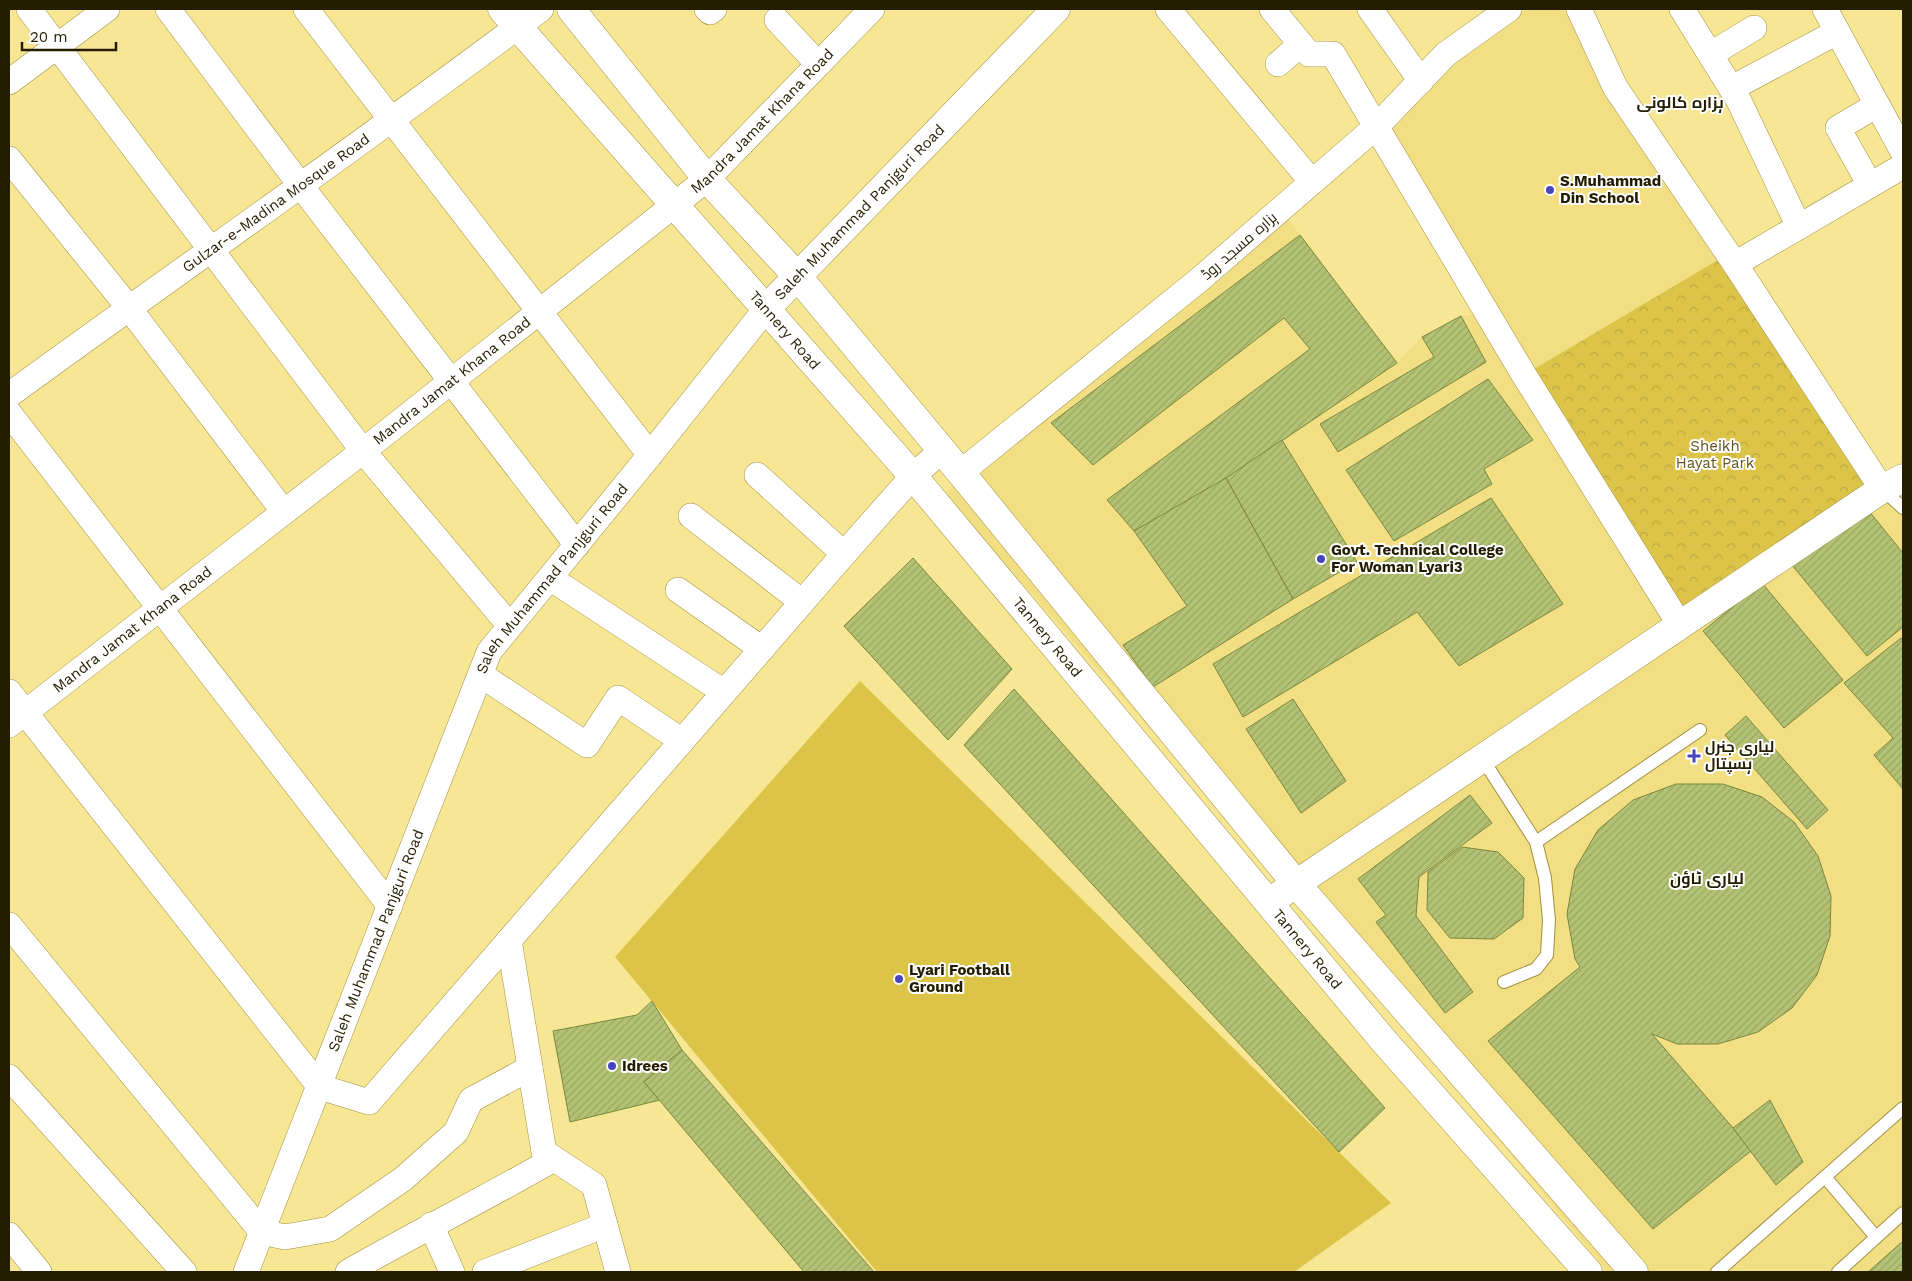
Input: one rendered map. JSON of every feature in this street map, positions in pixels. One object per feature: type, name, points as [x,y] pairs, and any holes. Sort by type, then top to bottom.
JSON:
[{"type":"main road","points":[[571,9],[707,179],[798,278],[1296,883],[1628,1270]]},
{"type":"main road","name":"Saleh Muhammad Panjguri Road","points":[[765,310],[1056,9]]},
{"type":"main road","name":"Tannery Road","points":[[509,18],[913,476],[1384,1040],[1588,1272]]},
{"type":"main road","points":[[1270,903],[1296,883],[1892,484]]},
{"type":"street","points":[[29,9],[363,451],[510,626]]},
{"type":"street","points":[[9,82],[107,9]]},
{"type":"street","points":[[168,9],[301,186],[577,545]]},
{"type":"street","points":[[306,9],[650,455]]},
{"type":"street","name":"Gulzar-e-Madina Mosque Road","points":[[9,395],[211,248],[392,120],[509,18],[541,9]]},
{"type":"street","points":[[707,9],[710,12],[714,9]]},
{"type":"street","points":[[1168,9],[1312,182]]},
{"type":"street","points":[[1272,9],[1309,54],[1333,54],[1524,375],[1680,625]]},
{"type":"street","points":[[1370,9],[1421,81]]},
{"type":"street","name":"ہزارہ مسجد روڈ","points":[[960,473],[1199,280],[1377,126],[1480,17],[1509,9]]},
{"type":"street","points":[[1578,9],[1615,88],[1735,264],[1892,484]]},
{"type":"street","points":[[1682,9],[1732,88],[1799,227]]},
{"type":"street","points":[[1825,9],[1903,152]]},
{"type":"street","name":"Mandra Jamat Khana Road","points":[[17,719],[363,451],[707,179],[818,64],[863,12]]},
{"type":"street","points":[[777,20],[818,64]]},
{"type":"street","points":[[1711,54],[1754,28]]},
{"type":"street","points":[[1732,88],[1837,32]]},
{"type":"street","points":[[1278,64],[1301,44]]},
{"type":"street","points":[[1870,185],[1838,128],[1877,105]]},
{"type":"street","points":[[9,159],[129,308],[284,512]]},
{"type":"street","points":[[1735,264],[1903,166]]},
{"type":"street","name":"Saleh Muhammad Panjguri Road","points":[[246,1272],[489,652],[650,455],[765,310]]},
{"type":"street","points":[[9,413],[390,906]]},
{"type":"street","points":[[9,692],[17,719],[320,1087],[369,1102],[844,554],[913,476],[941,451]]},
{"type":"street","points":[[757,475],[844,554]]},
{"type":"street","points":[[691,516],[802,602]]},
{"type":"street","points":[[550,578],[724,692]]},
{"type":"street","points":[[678,590],[762,649]]},
{"type":"street","points":[[480,675],[587,745],[618,698],[682,741]]},
{"type":"street","points":[[9,925],[262,1232],[285,1238],[330,1229],[403,1179],[456,1132],[471,1100],[530,1068]]},
{"type":"street","points":[[509,940],[544,1152],[594,1185],[618,1272]]},
{"type":"street","points":[[9,1076],[184,1272]]},
{"type":"street","points":[[348,1272],[554,1159]]},
{"type":"street","points":[[431,1225],[452,1272]]},
{"type":"street","points":[[485,1272],[605,1225]]},
{"type":"street","points":[[9,1236],[39,1272]]},
{"type":"lane","points":[[1892,484],[1903,508]]},
{"type":"lane","points":[[1536,842],[1700,730]]},
{"type":"lane","points":[[1482,758],[1536,842],[1545,878],[1549,920],[1547,955],[1536,969],[1504,982]]},
{"type":"lane","points":[[1717,1272],[1903,1108]]},
{"type":"lane","points":[[1825,1177],[1876,1238]]},
{"type":"lane","points":[[1838,1272],[1903,1213]]},
{"type":"shaded area","points":[[1509,9],[1579,9],[1728,254],[1526,375],[1903,478],[1903,1272],[1608,1272],[1289,887],[944,494],[1281,210],[1397,362],[1422,337],[1461,316],[1487,312],[1377,126]]},
{"type":"green space","name":"Sheikh Hayat Park","points":[[1728,254],[1882,489],[1680,625],[1524,375]]},
{"type":"green space","name":"Lyari Football Ground","points":[[860,681],[1391,1203],[1294,1272],[877,1272],[615,957]]},
{"type":"building","points":[[1300,235],[1397,363],[1209,490],[1134,531],[1107,500],[1310,349],[1284,318],[1093,465],[1051,423]]},
{"type":"building","points":[[1461,316],[1486,362],[1338,452],[1320,424],[1434,357],[1422,337]]},
{"type":"building","points":[[1488,379],[1533,440],[1484,469],[1492,484],[1394,541],[1346,470]]},
{"type":"building","points":[[1282,440],[1357,562],[1293,599],[1226,478]]},
{"type":"building","points":[[1226,478],[1293,599],[1153,687],[1123,645],[1187,606],[1134,531]]},
{"type":"building","points":[[1491,498],[1563,604],[1459,666],[1417,612],[1243,717],[1213,664]]},
{"type":"building","points":[[1864,505],[1903,553],[1903,627],[1867,656],[1791,564]]},
{"type":"building","points":[[913,558],[1012,669],[948,740],[844,626]]},
{"type":"building","points":[[1762,583],[1843,680],[1784,728],[1703,631]]},
{"type":"building","points":[[1901,638],[1903,641],[1903,789],[1874,755],[1893,738],[1844,683]]},
{"type":"building","points":[[1014,689],[1385,1108],[1339,1152],[964,745]]},
{"type":"building","points":[[1293,699],[1346,781],[1301,813],[1246,729]]},
{"type":"building","points":[[1746,716],[1828,810],[1807,829],[1725,735]]},
{"type":"building","points":[[1676,784],[1723,784],[1762,797],[1794,822],[1818,856],[1831,896],[1830,936],[1817,975],[1792,1008],[1758,1032],[1718,1044],[1677,1044],[1652,1034],[1751,1151],[1653,1229],[1488,1041],[1580,967],[1575,959],[1567,914],[1575,869],[1598,830],[1633,800]]},
{"type":"building","points":[[1470,795],[1492,823],[1419,877],[1416,916],[1473,992],[1445,1013],[1376,922],[1386,915],[1358,879]]},
{"type":"building","points":[[1462,847],[1498,852],[1524,878],[1523,918],[1494,939],[1450,938],[1427,910],[1428,872]]},
{"type":"building","name":"Idrees","points":[[652,1001],[682,1050],[644,1082],[660,1100],[570,1122],[553,1031],[637,1015]]},
{"type":"building","points":[[682,1050],[874,1272],[804,1272],[644,1082]]},
{"type":"building","points":[[1770,1100],[1803,1162],[1776,1185],[1733,1128]]},
{"type":"building","points":[[1903,1241],[1903,1272],[1868,1272]]},
{"type":"place","name":"S.Muhammad Din School","points":[[1550,190]]},
{"type":"place","name":"Govt. Technical College For Woman Lyari3","points":[[1321,559]]},
{"type":"place","name":"لیاری جنرل ہسپتال","points":[[1694,756]]},
{"type":"place","name":"Lyari Football Ground","points":[[899,979]]},
{"type":"place","name":"Idrees","points":[[612,1066]]},
{"type":"district","name":"ہزارہ کالونی","points":[[1680,102]]},
{"type":"district","name":"لیاری ٹاؤن","points":[[1707,878]]}]
